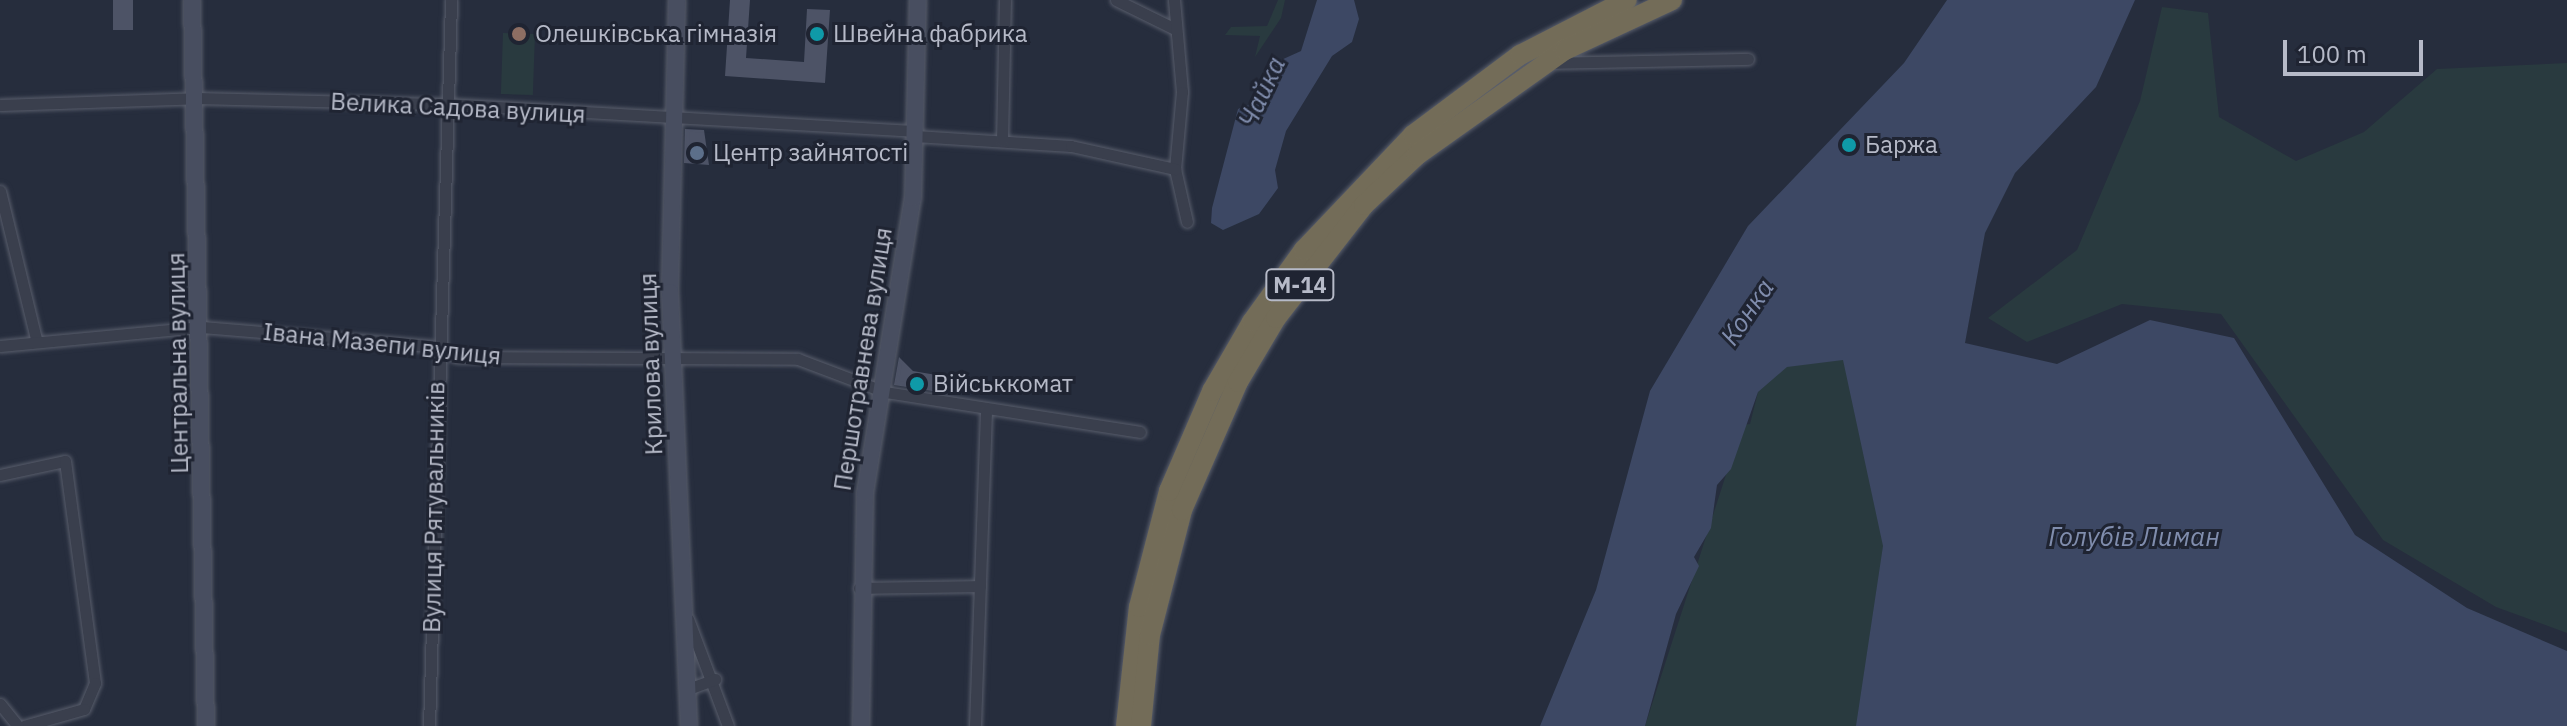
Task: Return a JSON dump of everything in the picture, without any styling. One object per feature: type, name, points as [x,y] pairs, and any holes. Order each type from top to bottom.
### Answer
[{"type":"highway","name":"М-14","points":[[1126,726],[1139,607],[1169,491],[1212,391],[1252,322],[1304,250],[1413,135],[1520,55],[1627,0]]},
{"type":"highway","name":"М-14","points":[[1141,726],[1150,635],[1182,510],[1238,382],[1276,318],[1364,205],[1417,155],[1545,63],[1672,0]]},
{"type":"street","name":"Центральна вулиця","points":[[192,0],[202,327],[206,726]]},
{"type":"street","name":"Вулиця Рятувальників","points":[[429,726],[451,0]]},
{"type":"street","name":"Крилова вулиця","points":[[677,0],[671,356],[688,619],[689,726]]},
{"type":"street","name":"Першотравнева вулиця","points":[[861,726],[859,588],[865,493],[885,392],[916,133],[918,0]]},
{"type":"street","points":[[1002,141],[1005,0]]},
{"type":"street","points":[[1116,0],[1173,28]]},
{"type":"street","points":[[1174,0],[1173,28],[1182,92],[1175,169],[1187,222]]},
{"type":"street","points":[[1545,63],[1748,59]]},
{"type":"street","name":"Велика Садова вулиця","points":[[0,105],[196,98],[447,104],[916,133],[1071,146],[1175,169]]},
{"type":"street","points":[[0,191],[36,339]]},
{"type":"street","name":"Івана Мазепи вулиця","points":[[0,346],[36,339],[202,327],[429,346],[438,355],[798,359],[885,392],[1140,432]]},
{"type":"street","points":[[975,726],[986,410]]},
{"type":"street","points":[[0,475],[65,461],[95,683],[84,709],[24,726]]},
{"type":"street","points":[[859,588],[980,586]]},
{"type":"street","points":[[688,619],[715,679],[728,726]]},
{"type":"street","points":[[688,689],[715,679]]},
{"type":"street","points":[[0,704],[18,726]]},
{"type":"shaded area","points":[[1278,0],[1285,0],[1281,18],[1255,57],[1260,36],[1225,35],[1231,27],[1267,26]]},
{"type":"shaded area","points":[[2162,7],[2208,13],[2219,117],[2296,161],[2364,132],[2437,69],[2567,63],[2567,633],[2496,607],[2383,540],[2221,314],[2122,304],[2027,342],[1988,318],[2077,250],[2140,101]]},
{"type":"shaded area","points":[[503,33],[535,34],[533,95],[501,94]]},
{"type":"shaded area","points":[[1840,306],[2083,726],[1645,726],[1742,425],[1750,424],[1758,392]]},
{"type":"water","points":[[1317,0],[1354,0],[1359,19],[1352,42],[1332,56],[1286,131],[1275,170],[1278,188],[1259,214],[1223,230],[1211,223],[1212,208],[1238,109],[1263,99],[1268,66],[1301,51]]},
{"type":"water","name":"Голубів Лиман","points":[[1947,0],[2135,0],[2096,87],[2015,173],[1985,233],[1965,343],[2057,364],[2150,320],[2234,338],[2355,535],[2467,608],[2567,651],[2567,726],[1856,726],[1883,546],[1843,360],[1787,367],[1758,392],[1731,469],[1717,485],[1711,528],[1694,557],[1699,566],[1676,614],[1645,726],[1540,726],[1596,590],[1650,391],[1748,226],[1904,63]]},
{"type":"building","points":[[113,0],[133,0],[133,30],[113,30]]},
{"type":"building","name":"Швейна фабрика","points":[[730,0],[750,0],[746,58],[804,62],[807,9],[830,10],[825,83],[725,76]]},
{"type":"building","name":"Центр зайнятості","points":[[685,129],[704,130],[709,165],[684,163]]},
{"type":"building","name":"Військкомат","points":[[899,357],[913,371],[942,376],[939,392],[894,385]]},
{"type":"place","name":"Олешківська гімназія","points":[[519,34]]},
{"type":"place","name":"Швейна фабрика","points":[[817,34]]},
{"type":"place","name":"Баржа","points":[[1849,145]]},
{"type":"place","name":"Центр зайнятості","points":[[697,153]]},
{"type":"place","name":"Військкомат","points":[[917,384]]},
{"type":"water label","name":"Чайка","points":[[1262,92]]},
{"type":"water label","name":"Конка","points":[[1747,312]]}]
